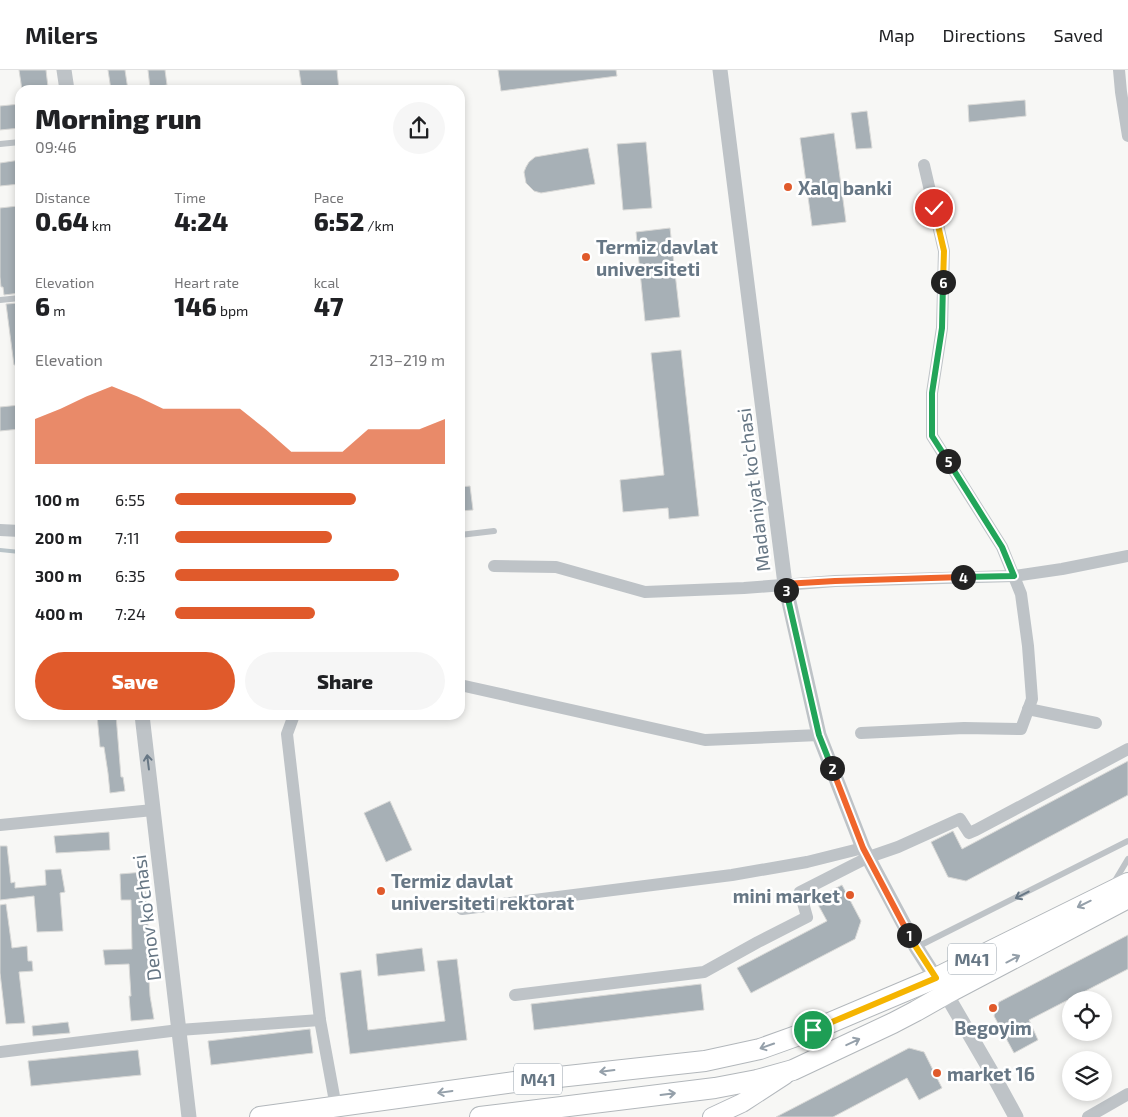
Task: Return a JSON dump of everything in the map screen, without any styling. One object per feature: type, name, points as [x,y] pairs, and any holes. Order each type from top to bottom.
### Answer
[{"type":"main road","name":"M41","points":[[480,1117],[715,1088],[757,1080],[793,1070],[901,1019],[941,986],[1128,883]]},
{"type":"main road","name":"M41","points":[[260,1117],[522,1081],[704,1061],[760,1049],[941,986],[1128,898]]},
{"type":"main road","points":[[712,1117],[742,1103],[793,1070]]},
{"type":"street","points":[[64,70],[66,85]]},
{"type":"street","name":"Madaniyat ko'chasi","points":[[720,70],[784,584],[819,735],[866,853],[916,947],[941,986],[1016,1117]]},
{"type":"street","points":[[1119,70],[1128,136]]},
{"type":"street","points":[[861,733],[964,728],[1020,729],[1032,700],[1028,646],[1021,594],[1002,547],[932,436],[932,393],[942,328],[944,251],[924,165]]},
{"type":"street","points":[[0,530],[15,531]]},
{"type":"street","points":[[494,566],[556,567],[645,592],[744,588],[784,584],[1014,576],[1128,556]]},
{"type":"street","points":[[465,686],[705,740],[819,735]]},
{"type":"street","points":[[1028,710],[1096,723]]},
{"type":"street","name":"Denov ko'chasi","points":[[143,720],[189,1117]]},
{"type":"street","points":[[292,720],[287,734],[320,1020],[336,1107]]},
{"type":"street","points":[[462,909],[732,875],[866,853],[898,847],[960,818],[969,833],[1128,750]]},
{"type":"street","points":[[0,825],[153,810]]},
{"type":"street","points":[[515,995],[704,972],[807,918],[800,892],[866,853]]},
{"type":"street","points":[[0,1052],[179,1030],[320,1020]]},
{"type":"street","points":[[1088,1117],[1128,1094]]},
{"type":"lane","points":[[0,144],[15,142]]},
{"type":"lane","points":[[0,300],[15,298]]},
{"type":"lane","points":[[465,534],[494,531]]},
{"type":"lane","points":[[916,947],[1128,841]]},
{"type":"lane","points":[[1107,893],[1128,859]]},
{"type":"building","points":[[19,70],[46,70],[48,85],[21,85]]},
{"type":"building","points":[[108,70],[125,70],[127,85],[110,85]]},
{"type":"building","points":[[148,70],[165,70],[167,85],[150,85]]},
{"type":"building","points":[[299,70],[337,70],[338,85],[301,85]]},
{"type":"building","points":[[498,70],[616,70],[617,76],[501,91]]},
{"type":"building","points":[[1025,100],[1026,116],[969,122],[968,105]]},
{"type":"building","points":[[15,104],[15,128],[0,130],[0,106]]},
{"type":"building","points":[[867,111],[872,148],[856,149],[851,113]]},
{"type":"building","points":[[834,133],[846,222],[812,226],[800,138]]},
{"type":"building","points":[[646,142],[652,208],[623,210],[617,144]]},
{"type":"building","points":[[588,148],[595,184],[541,193],[534,191],[526,183],[524,172],[529,162],[535,157]]},
{"type":"building","points":[[15,161],[15,184],[0,186],[0,163]]},
{"type":"building","points":[[15,206],[15,294],[4,295],[0,277],[0,208]]},
{"type":"building","points":[[670,228],[680,317],[645,321],[636,232]]},
{"type":"building","points":[[15,303],[15,365],[14,365],[6,304]]},
{"type":"building","points":[[681,350],[699,516],[669,519],[668,508],[623,512],[620,480],[664,475],[651,353]]},
{"type":"building","points":[[15,406],[15,430],[0,431],[0,407]]},
{"type":"building","points":[[465,486],[470,486],[473,510],[465,511]]},
{"type":"building","points":[[97,720],[116,720],[121,777],[123,777],[125,791],[110,793],[104,747],[100,747]]},
{"type":"building","points":[[1128,761],[1128,795],[966,881],[948,877],[931,842],[953,831],[962,849]]},
{"type":"building","points":[[390,801],[412,850],[386,862],[364,813]]},
{"type":"building","points":[[109,832],[110,850],[56,853],[54,836]]},
{"type":"building","points":[[0,846],[7,846],[11,883],[15,882],[15,888],[46,885],[45,870],[61,869],[65,892],[60,893],[63,931],[37,932],[34,896],[0,900]]},
{"type":"building","points":[[144,872],[151,963],[148,963],[150,996],[154,1019],[131,1021],[129,964],[105,965],[103,950],[132,949],[131,900],[121,900],[120,874]]},
{"type":"building","points":[[842,885],[861,921],[855,939],[751,993],[737,968],[827,921],[815,899]]},
{"type":"building","points":[[6,904],[12,948],[27,946],[28,961],[32,961],[33,971],[19,972],[25,1023],[6,1024],[0,973],[0,905]]},
{"type":"building","points":[[1128,935],[1128,969],[1085,991],[1062,991],[1062,1003],[1029,1020],[1038,1040],[1014,1053],[994,1016],[999,1002]]},
{"type":"building","points":[[422,948],[425,971],[378,976],[376,954]]},
{"type":"building","points":[[457,959],[467,1040],[350,1054],[340,973],[361,970],[368,1030],[445,1021],[437,961]]},
{"type":"building","points":[[701,984],[704,1010],[534,1030],[531,1004]]},
{"type":"building","points":[[68,1022],[70,1033],[33,1036],[32,1026]]},
{"type":"building","points":[[310,1029],[313,1053],[211,1065],[208,1041]]},
{"type":"building","points":[[909,1048],[924,1052],[942,1088],[919,1100],[907,1078],[833,1117],[776,1117]]},
{"type":"building","points":[[138,1050],[141,1075],[31,1086],[28,1061]]},
{"type":"waterway","points":[[0,550],[15,552]]},
{"type":"place","name":"Xalq banki","points":[[788,187]]},
{"type":"place","name":"Termiz davlat universiteti","points":[[586,257]]},
{"type":"place","name":"Termiz davlat universiteti rektorat","points":[[381,891]]},
{"type":"place","name":"mini market","points":[[850,895]]},
{"type":"place","name":"Begoyim","points":[[993,1008]]},
{"type":"place","name":"market 16","points":[[937,1073]]},
{"type":"route","points":[[813,1030],[936,978],[916,947],[863,848],[819,735],[784,584],[1014,576],[1002,547],[932,436],[932,393],[942,328],[944,251],[934,208]]}]
